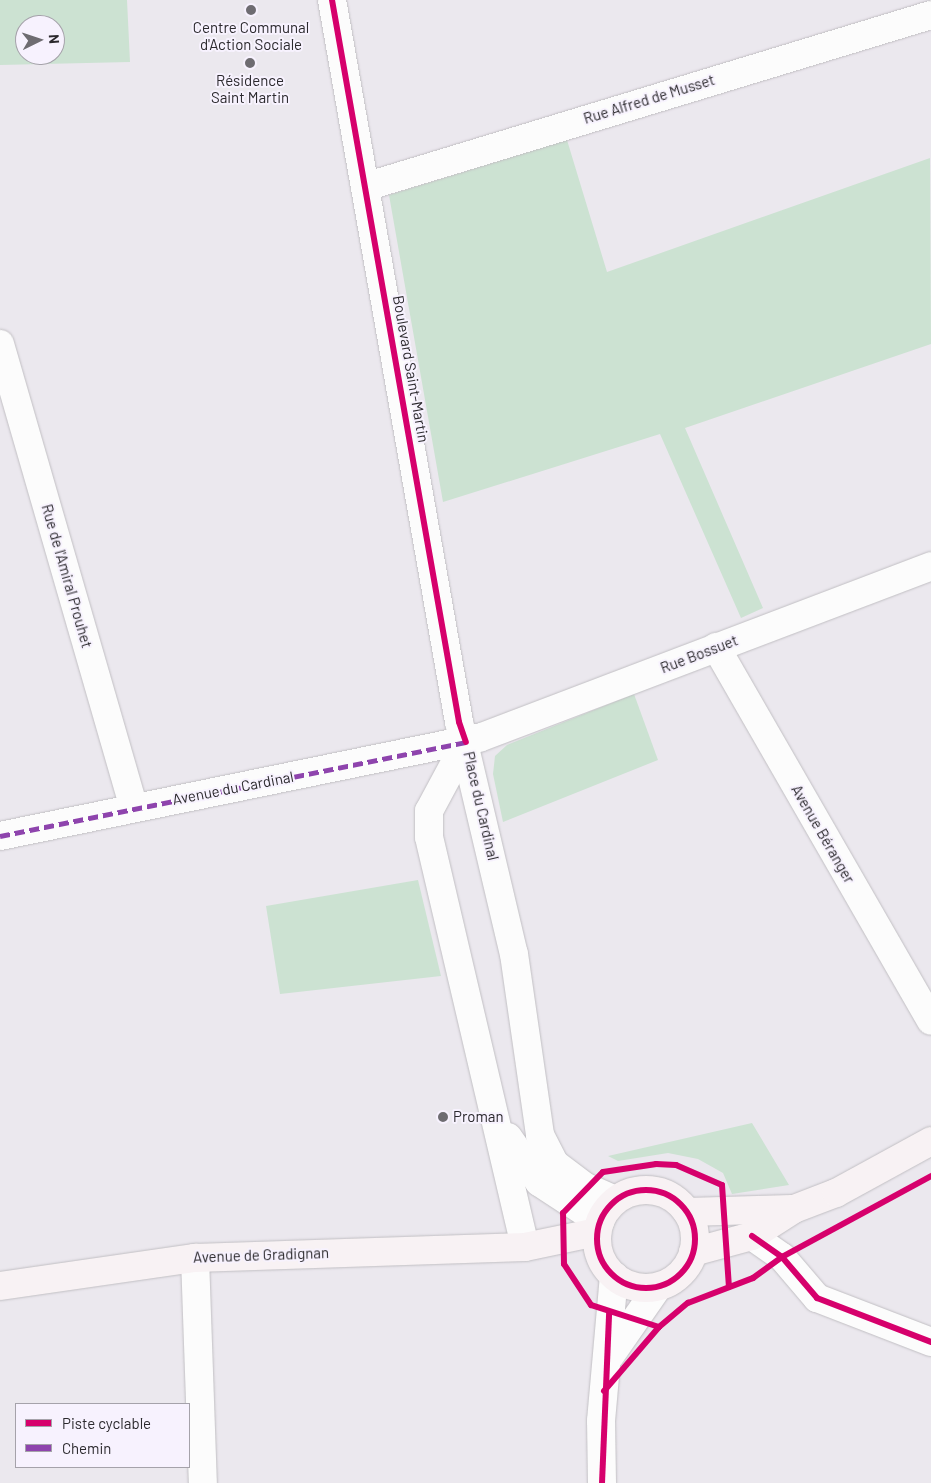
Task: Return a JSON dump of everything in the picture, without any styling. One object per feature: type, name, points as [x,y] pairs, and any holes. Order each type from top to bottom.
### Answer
[{"type":"main road","points":[[693,1252],[752,1236],[794,1209],[836,1192],[931,1141]]},
{"type":"main road","points":[[654,1190],[667,1194],[687,1212],[695,1238],[693,1252],[680,1274],[658,1287],[634,1287],[605,1237],[633,1191],[654,1190]]},
{"type":"main road","points":[[687,1212],[794,1209]]},
{"type":"main road","name":"Avenue de Gradignan","points":[[0,1286],[196,1258],[525,1247],[605,1237]]},
{"type":"street","name":"Boulevard Saint-Martin","points":[[332,0],[368,186],[457,712],[466,742]]},
{"type":"street","name":"Rue Alfred de Musset","points":[[368,186],[931,15]]},
{"type":"street","name":"Rue de l'Amiral Prouhet","points":[[0,344],[134,807]]},
{"type":"street","name":"Rue Bossuet","points":[[466,742],[931,566]]},
{"type":"street","name":"Avenue Béranger","points":[[716,647],[931,1021]]},
{"type":"street","name":"Avenue du Cardinal","points":[[0,836],[107,817],[134,807],[466,742]]},
{"type":"street","name":"Place du Cardinal","points":[[466,742],[433,802],[429,837],[500,1126],[525,1247]]},
{"type":"street","name":"Place du Cardinal","points":[[466,742],[514,954],[540,1135],[555,1164],[586,1188],[605,1237]]},
{"type":"street","name":"Place du Cardinal","points":[[500,1126],[540,1182],[605,1237]]},
{"type":"street","points":[[752,1236],[782,1258],[817,1298],[931,1342]]},
{"type":"street","points":[[602,1483],[601,1421],[610,1356],[605,1237]]},
{"type":"street","points":[[196,1258],[203,1483]]},
{"type":"street","points":[[610,1356],[658,1287]]},
{"type":"green space","points":[[0,0],[127,0],[130,62],[65,64],[65,15],[15,15],[15,65],[0,65]]},
{"type":"green space","points":[[567,140],[607,272],[930,158],[931,344],[685,428],[763,608],[741,618],[660,434],[443,502],[389,195]]},
{"type":"green space","points":[[634,694],[658,760],[503,822],[493,774],[495,756],[507,745]]},
{"type":"green space","points":[[418,880],[441,976],[280,994],[266,906]]},
{"type":"green space","points":[[752,1123],[789,1185],[732,1194],[723,1173],[698,1159],[668,1153],[618,1161],[608,1156]]},
{"type":"marked path","points":[[0,836],[466,742]]},
{"type":"cycle path","points":[[332,0],[459,722],[466,742]]},
{"type":"cycle path","points":[[659,1327],[591,1305],[564,1264],[563,1213],[603,1172],[656,1164],[676,1165],[722,1185],[729,1287]]},
{"type":"cycle path","points":[[604,1391],[659,1327],[688,1303],[753,1278],[782,1257],[931,1176]]},
{"type":"cycle path","points":[[646,1190],[665,1194],[681,1204],[691,1220],[695,1239],[691,1258],[681,1274],[665,1284],[646,1288],[627,1284],[611,1274],[601,1258],[597,1239],[601,1220],[611,1204],[627,1194],[646,1190]]},
{"type":"cycle path","points":[[752,1236],[782,1257],[817,1298],[931,1342]]},
{"type":"cycle path","points":[[602,1483],[609,1313]]},
{"type":"place","name":"Centre Communal d'Action Sociale","points":[[251,10]]},
{"type":"place","name":"Résidence Saint Martin","points":[[250,63]]},
{"type":"place","name":"Proman","points":[[443,1117]]}]
